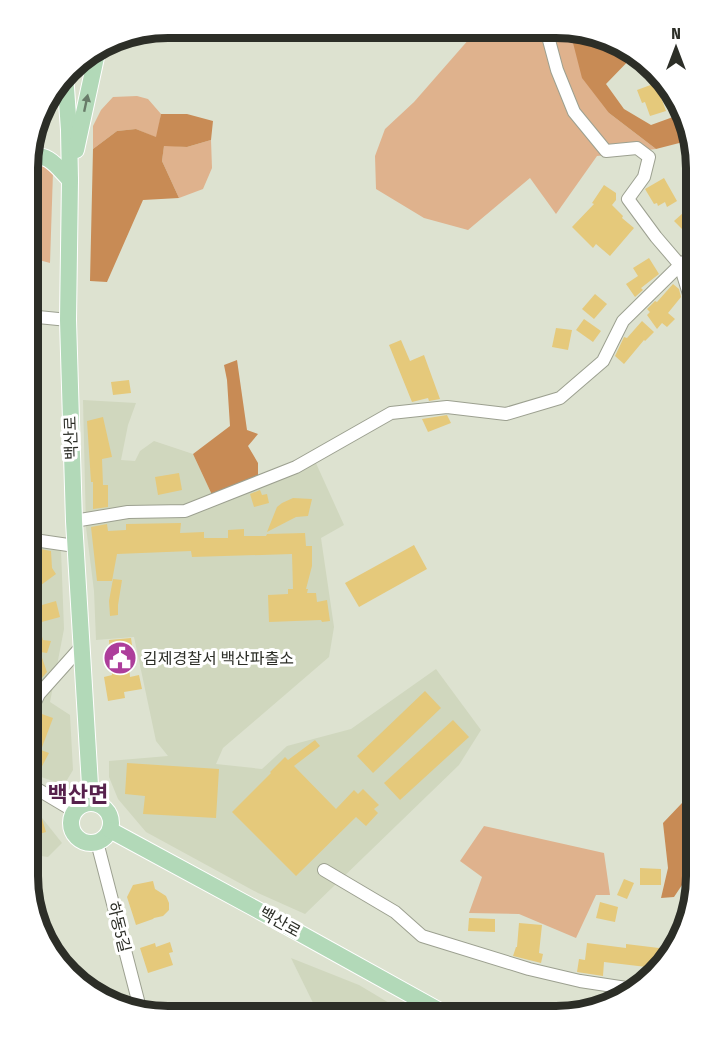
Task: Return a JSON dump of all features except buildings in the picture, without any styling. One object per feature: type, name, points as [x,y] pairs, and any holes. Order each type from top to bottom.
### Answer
[{"type":"main road","points":[[70,180],[96,59]]},
{"type":"main road","name":"백산로","points":[[66,87],[70,180],[68,320],[74,521],[91,802]]},
{"type":"main road","points":[[39,155],[45,156],[70,180]]},
{"type":"main road","points":[[91,802],[108,811],[112,824],[107,836],[97,843],[84,842],[74,835],[70,823],[74,811],[85,803],[91,802]]},
{"type":"main road","name":"백산로","points":[[110,830],[431,1006]]},
{"type":"street","points":[[548,38],[557,70],[574,112],[606,151],[637,148],[649,157],[644,177],[628,199],[680,265],[686,284]]},
{"type":"street","points":[[74,521],[128,512],[185,511],[296,466],[391,413],[447,407],[506,414],[560,398],[603,361],[623,321],[686,261]]},
{"type":"street","points":[[38,316],[68,320]]},
{"type":"street","points":[[38,540],[75,546]]},
{"type":"street","points":[[38,696],[81,647]]},
{"type":"street","points":[[38,790],[74,811]]},
{"type":"street","name":"하동5길","points":[[97,843],[138,1002]]},
{"type":"street","points":[[324,870],[395,912],[422,936],[529,969],[580,981],[623,987]]},
{"type":"shaded area","points":[[470,38],[582,40],[609,113],[656,149],[597,156],[556,214],[530,178],[468,230],[424,218],[376,189],[375,156],[385,129],[414,102]]},
{"type":"shaded area","points":[[572,39],[598,44],[630,60],[606,84],[624,109],[651,125],[676,116],[683,142],[656,149],[609,113],[582,78]]},
{"type":"shaded area","points":[[137,96],[148,99],[161,114],[157,138],[136,129],[117,131],[93,149],[93,126],[101,110],[113,97]]},
{"type":"shaded area","points":[[161,114],[187,114],[213,121],[211,140],[187,147],[164,146],[162,161],[179,198],[143,200],[107,282],[90,281],[93,149],[117,131],[136,129],[156,137]]},
{"type":"shaded area","points":[[211,140],[212,168],[203,189],[179,198],[162,161],[164,145],[187,147]]},
{"type":"shaded area","points":[[38,162],[53,172],[50,263],[38,260]]},
{"type":"shaded area","points":[[237,360],[247,430],[258,434],[248,446],[258,463],[258,478],[213,497],[193,454],[230,426],[224,365]]},
{"type":"shaded area","points":[[83,400],[136,403],[128,425],[121,460],[135,461],[140,451],[154,441],[193,454],[213,497],[315,461],[344,525],[321,538],[334,627],[329,657],[223,748],[216,764],[262,769],[287,746],[351,729],[436,669],[481,730],[459,765],[305,914],[258,893],[146,832],[118,799],[109,777],[109,761],[168,756],[156,741],[134,637],[96,640],[94,591],[86,527]]},
{"type":"shaded area","points":[[38,543],[61,550],[64,629],[50,702],[70,715],[73,770],[64,785],[38,776]]},
{"type":"shaded area","points":[[682,803],[686,805],[686,879],[674,897],[661,898],[668,868],[663,823]]},
{"type":"shaded area","points":[[38,813],[62,843],[48,857],[38,856]]},
{"type":"shaded area","points":[[484,826],[604,853],[610,895],[596,895],[576,938],[519,914],[469,913],[482,877],[460,861]]},
{"type":"shaded area","points":[[291,958],[359,985],[394,1006],[315,1006]]},
{"type":"place","name":"김제경찰서 백산파출소","points":[[120,658]]},
{"type":"district","name":"백산면","points":[[78,794]]}]
